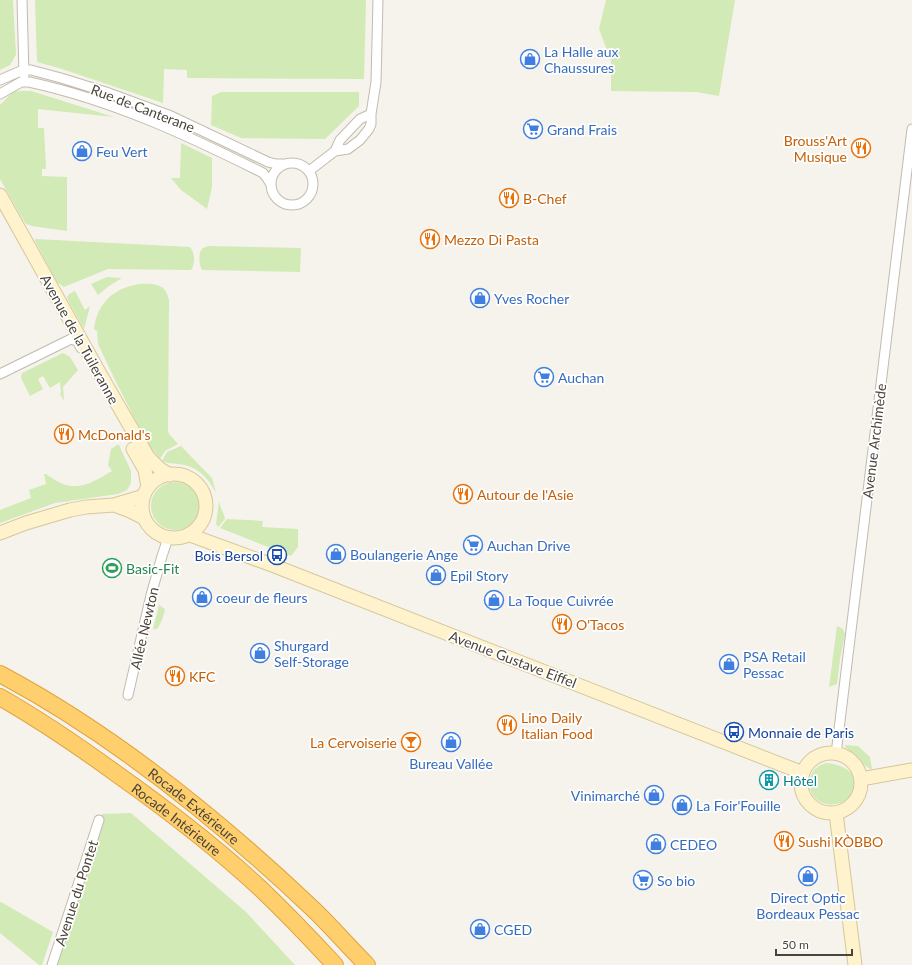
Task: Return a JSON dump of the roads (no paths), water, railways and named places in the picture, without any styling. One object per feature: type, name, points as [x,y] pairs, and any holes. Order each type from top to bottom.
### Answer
[{"type":"highway","name":"Rocade Extérieure","points":[[0,674],[38,694],[144,766],[190,801],[312,909],[366,965]]},
{"type":"highway","name":"Rocade Intérieure","points":[[0,697],[69,740],[166,810],[213,847],[260,889],[335,965]]},
{"type":"street","points":[[0,94],[21,82],[24,75],[22,0]]},
{"type":"street","points":[[309,171],[336,151],[348,149],[360,140],[369,129],[371,124],[376,82],[378,0]]},
{"type":"street","points":[[0,80],[24,70]]},
{"type":"street","name":"Rue de Canterane","points":[[24,70],[31,70],[60,78],[141,105],[170,116],[268,162],[284,164]]},
{"type":"street","name":"Rue de Canterane","points":[[21,82],[29,82],[58,89],[137,114],[263,173],[268,178],[270,183]]},
{"type":"street","points":[[336,151],[340,140],[360,119],[371,114]]},
{"type":"street","name":"Avenue Archimède","points":[[836,754],[912,129]]},
{"type":"street","points":[[297,163],[309,171],[313,184],[309,198],[297,205],[290,206],[278,201],[271,190],[270,183],[274,172],[284,164],[297,163]]},
{"type":"street","name":"Avenue de la Tuileranne","points":[[0,195],[148,457],[160,469],[170,474]]},
{"type":"street","name":"Avenue de la Tuileranne","points":[[0,210],[145,470],[146,492]]},
{"type":"street","points":[[0,374],[71,339],[77,341],[89,363],[100,374]]},
{"type":"street","points":[[170,474],[189,478],[196,483],[206,500],[204,519],[198,528],[190,535],[180,538],[168,538],[158,534],[150,528],[144,518],[142,506],[146,492],[154,481],[170,474]]},
{"type":"street","points":[[0,533],[26,523],[70,510],[114,505],[146,492]]},
{"type":"street","points":[[114,505],[144,518]]},
{"type":"street","name":"Avenue Gustave Eiffel","points":[[204,519],[213,535],[224,546]]},
{"type":"street","name":"Avenue Gustave Eiffel","points":[[190,535],[224,546],[803,773]]},
{"type":"street","name":"Allée Newton","points":[[128,695],[151,595],[168,538]]},
{"type":"street","points":[[828,754],[836,754],[845,757],[852,762],[858,770],[861,779],[861,788],[858,797],[845,810],[836,813],[826,813],[816,809],[808,802],[803,794],[801,784],[803,773],[812,760],[828,754]]},
{"type":"street","points":[[861,779],[912,770]]},
{"type":"street","points":[[836,813],[855,965]]},
{"type":"street","name":"Avenue du Pontet","points":[[52,965],[99,820]]},
{"type":"place","name":"La Halle aux Chaussures","points":[[530,59]]},
{"type":"place","name":"Grand Frais","points":[[533,129]]},
{"type":"place","name":"Brouss'Art Musique","points":[[861,148]]},
{"type":"place","name":"Feu Vert","points":[[82,151]]},
{"type":"place","name":"B-Chef","points":[[509,198]]},
{"type":"place","name":"Mezzo Di Pasta","points":[[430,239]]},
{"type":"place","name":"Yves Rocher","points":[[480,298]]},
{"type":"place","name":"Auchan","points":[[544,377]]},
{"type":"place","name":"McDonald's","points":[[64,434]]},
{"type":"place","name":"Autour de l'Asie","points":[[463,494]]},
{"type":"place","name":"Auchan Drive","points":[[473,545]]},
{"type":"place","name":"Boulangerie Ange","points":[[336,554]]},
{"type":"place","name":"Bois Bersol","points":[[277,555]]},
{"type":"place","name":"Basic-Fit","points":[[112,568]]},
{"type":"place","name":"Epil Story","points":[[436,575]]},
{"type":"place","name":"coeur de fleurs","points":[[202,597]]},
{"type":"place","name":"La Toque Cuivrée","points":[[494,600]]},
{"type":"place","name":"O'Tacos","points":[[562,624]]},
{"type":"place","name":"Shurgard Self-Storage","points":[[260,653]]},
{"type":"place","name":"PSA Retail Pessac","points":[[729,664]]},
{"type":"place","name":"KFC","points":[[175,676]]},
{"type":"place","name":"Lino Daily Italian Food","points":[[507,725]]},
{"type":"place","name":"Monnaie de Paris","points":[[734,732]]},
{"type":"place","name":"La Cervoiserie","points":[[411,742]]},
{"type":"place","name":"Bureau Vallée","points":[[451,742]]},
{"type":"place","name":"Hôtel","points":[[769,780]]},
{"type":"place","name":"Vinimarché","points":[[654,795]]},
{"type":"place","name":"La Foir'Fouille","points":[[682,805]]},
{"type":"place","name":"Sushi KÒBBO","points":[[784,841]]},
{"type":"place","name":"CEDEO","points":[[656,844]]},
{"type":"place","name":"Direct Optic Bordeaux Pessac","points":[[808,876]]},
{"type":"place","name":"So bio","points":[[643,880]]},
{"type":"place","name":"CGED","points":[[480,929]]}]
